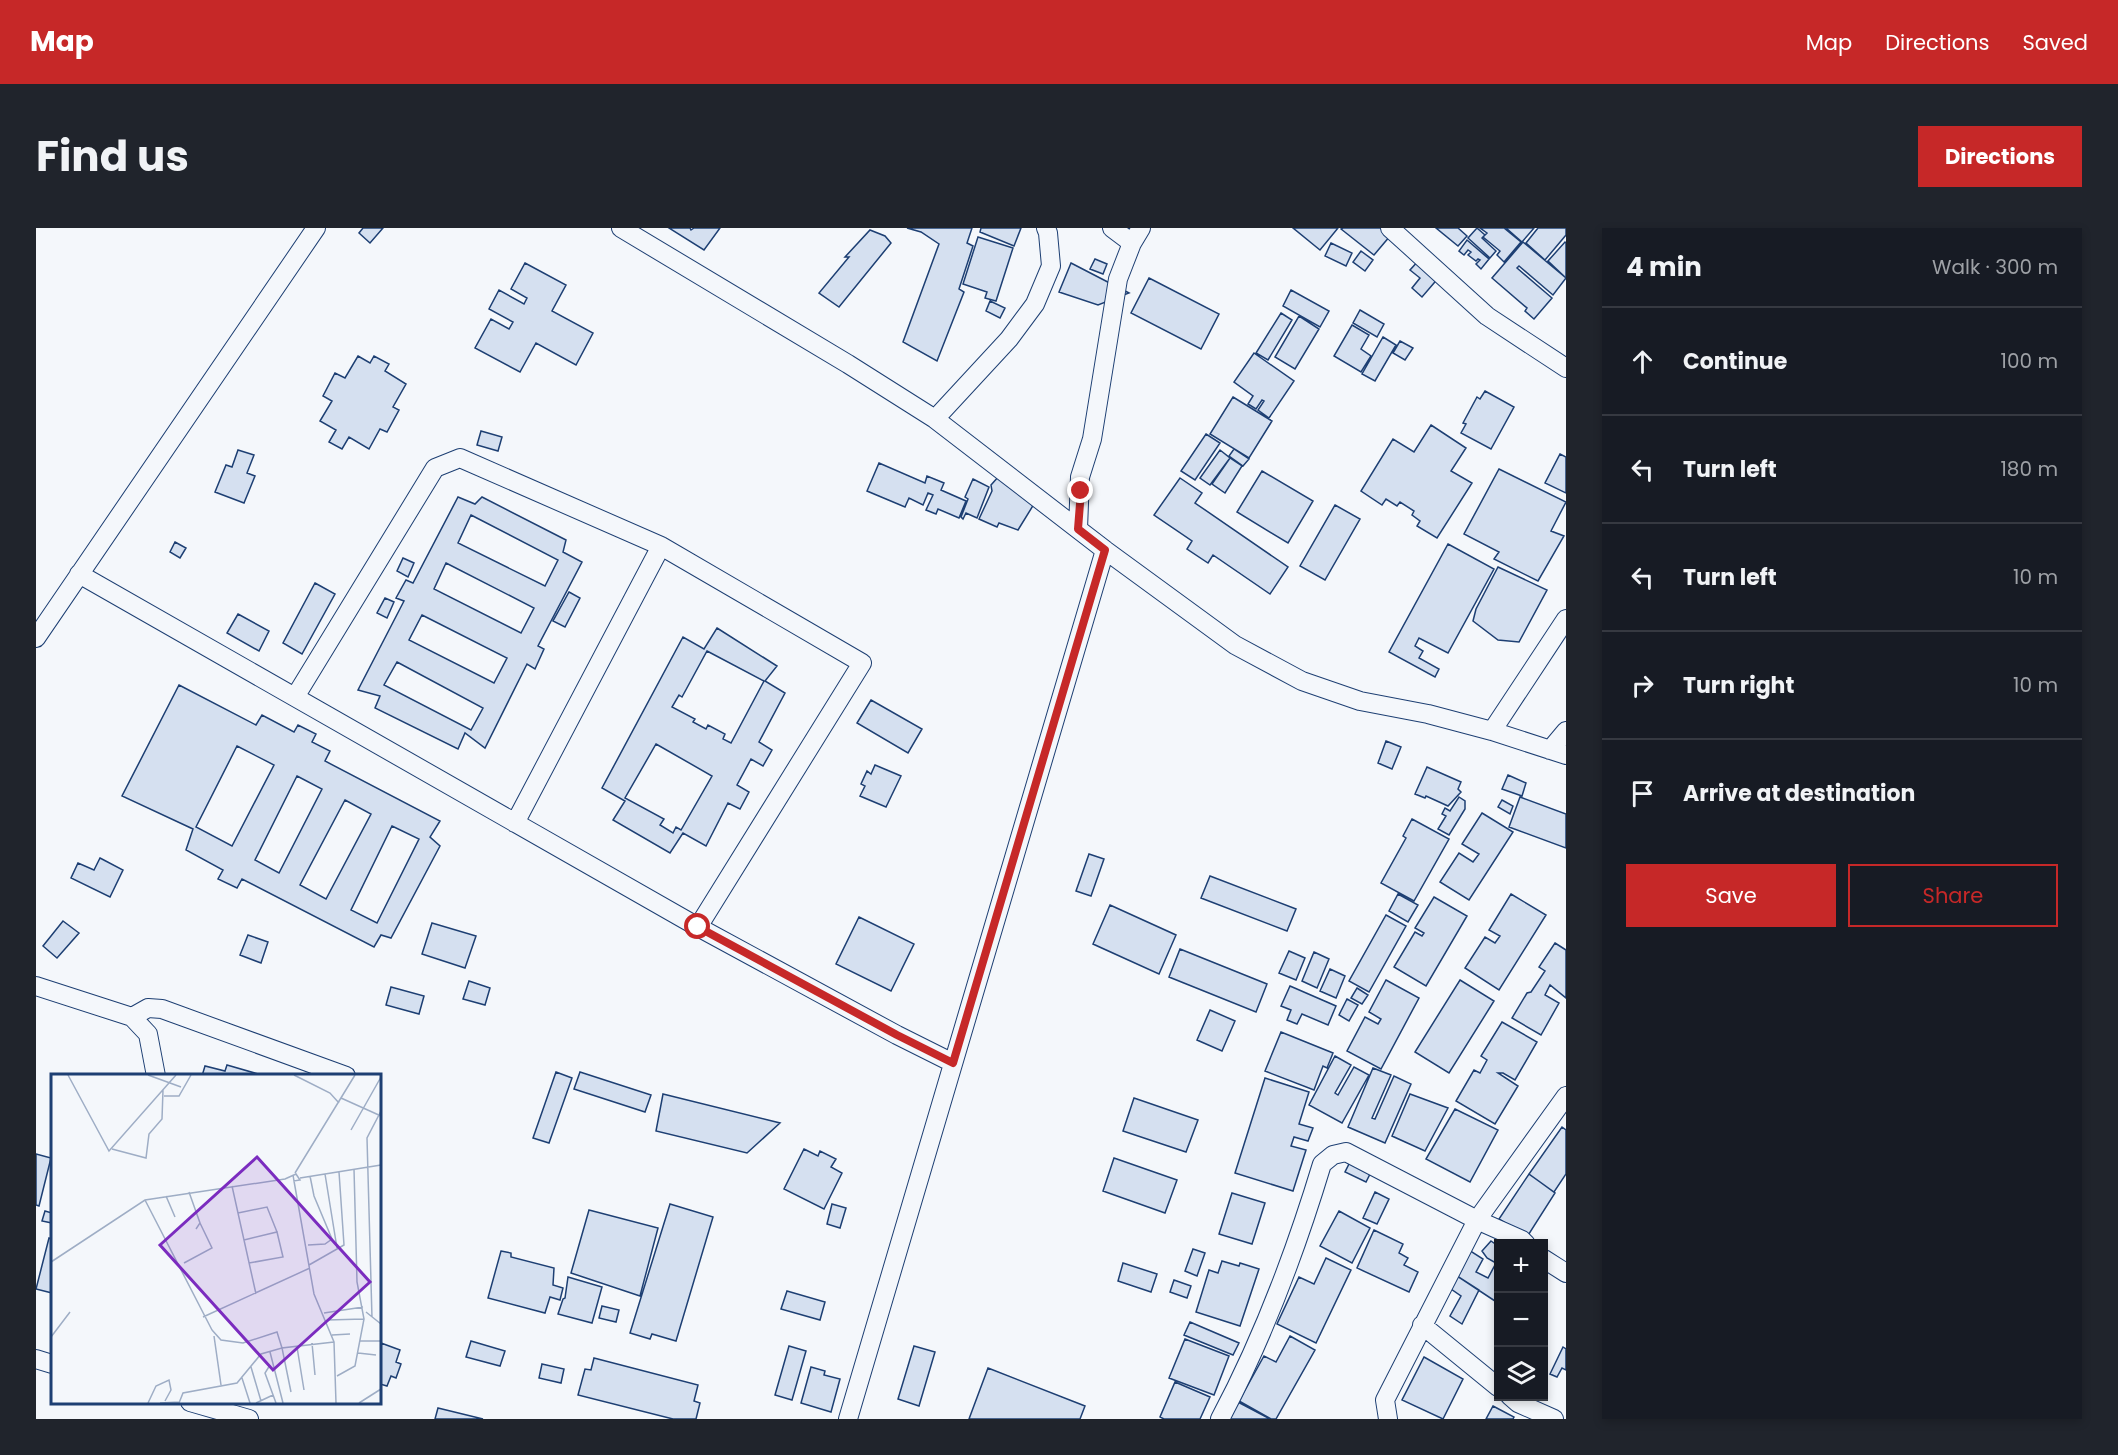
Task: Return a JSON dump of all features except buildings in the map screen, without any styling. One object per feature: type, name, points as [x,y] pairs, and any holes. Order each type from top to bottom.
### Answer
[{"type":"street","points":[[36,638],[316,228]]},
{"type":"street","points":[[621,228],[935,419],[1105,550],[1235,645],[1302,681],[1360,701],[1428,714],[1492,731],[1558,753],[1566,731]]},
{"type":"street","points":[[935,419],[1009,339],[1035,304],[1051,266],[1046,228]]},
{"type":"street","points":[[1078,529],[1080,477],[1094,429],[1118,279],[1137,236],[1112,228]]},
{"type":"street","points":[[1390,228],[1487,316],[1566,368]]},
{"type":"street","points":[[295,697],[435,468],[460,458],[661,546],[862,663],[698,927]]},
{"type":"street","points":[[515,823],[661,546]]},
{"type":"street","points":[[848,1419],[1105,550]]},
{"type":"street","points":[[79,574],[698,927],[953,1063]]},
{"type":"street","points":[[1492,731],[1566,619]]},
{"type":"street","points":[[36,986],[132,1017],[148,1034],[156,1074]]},
{"type":"street","points":[[132,1017],[148,1008],[162,1009],[341,1074]]},
{"type":"street","points":[[1388,1419],[1384,1400],[1477,1220],[1563,1107]]},
{"type":"street","points":[[1220,1419],[1239,1382],[1294,1248],[1322,1164],[1333,1155],[1346,1152],[1477,1220],[1520,1239]]},
{"type":"street","points":[[1548,1262],[1566,1273]]},
{"type":"street","points":[[1422,1325],[1494,1384]]},
{"type":"street","points":[[36,1359],[51,1364]]},
{"type":"street","points":[[197,1404],[249,1419]]},
{"type":"street","points":[[1516,1406],[1554,1419]]},
{"type":"route","points":[[698,927],[953,1063],[1105,550],[1078,529],[1081,491]]}]
